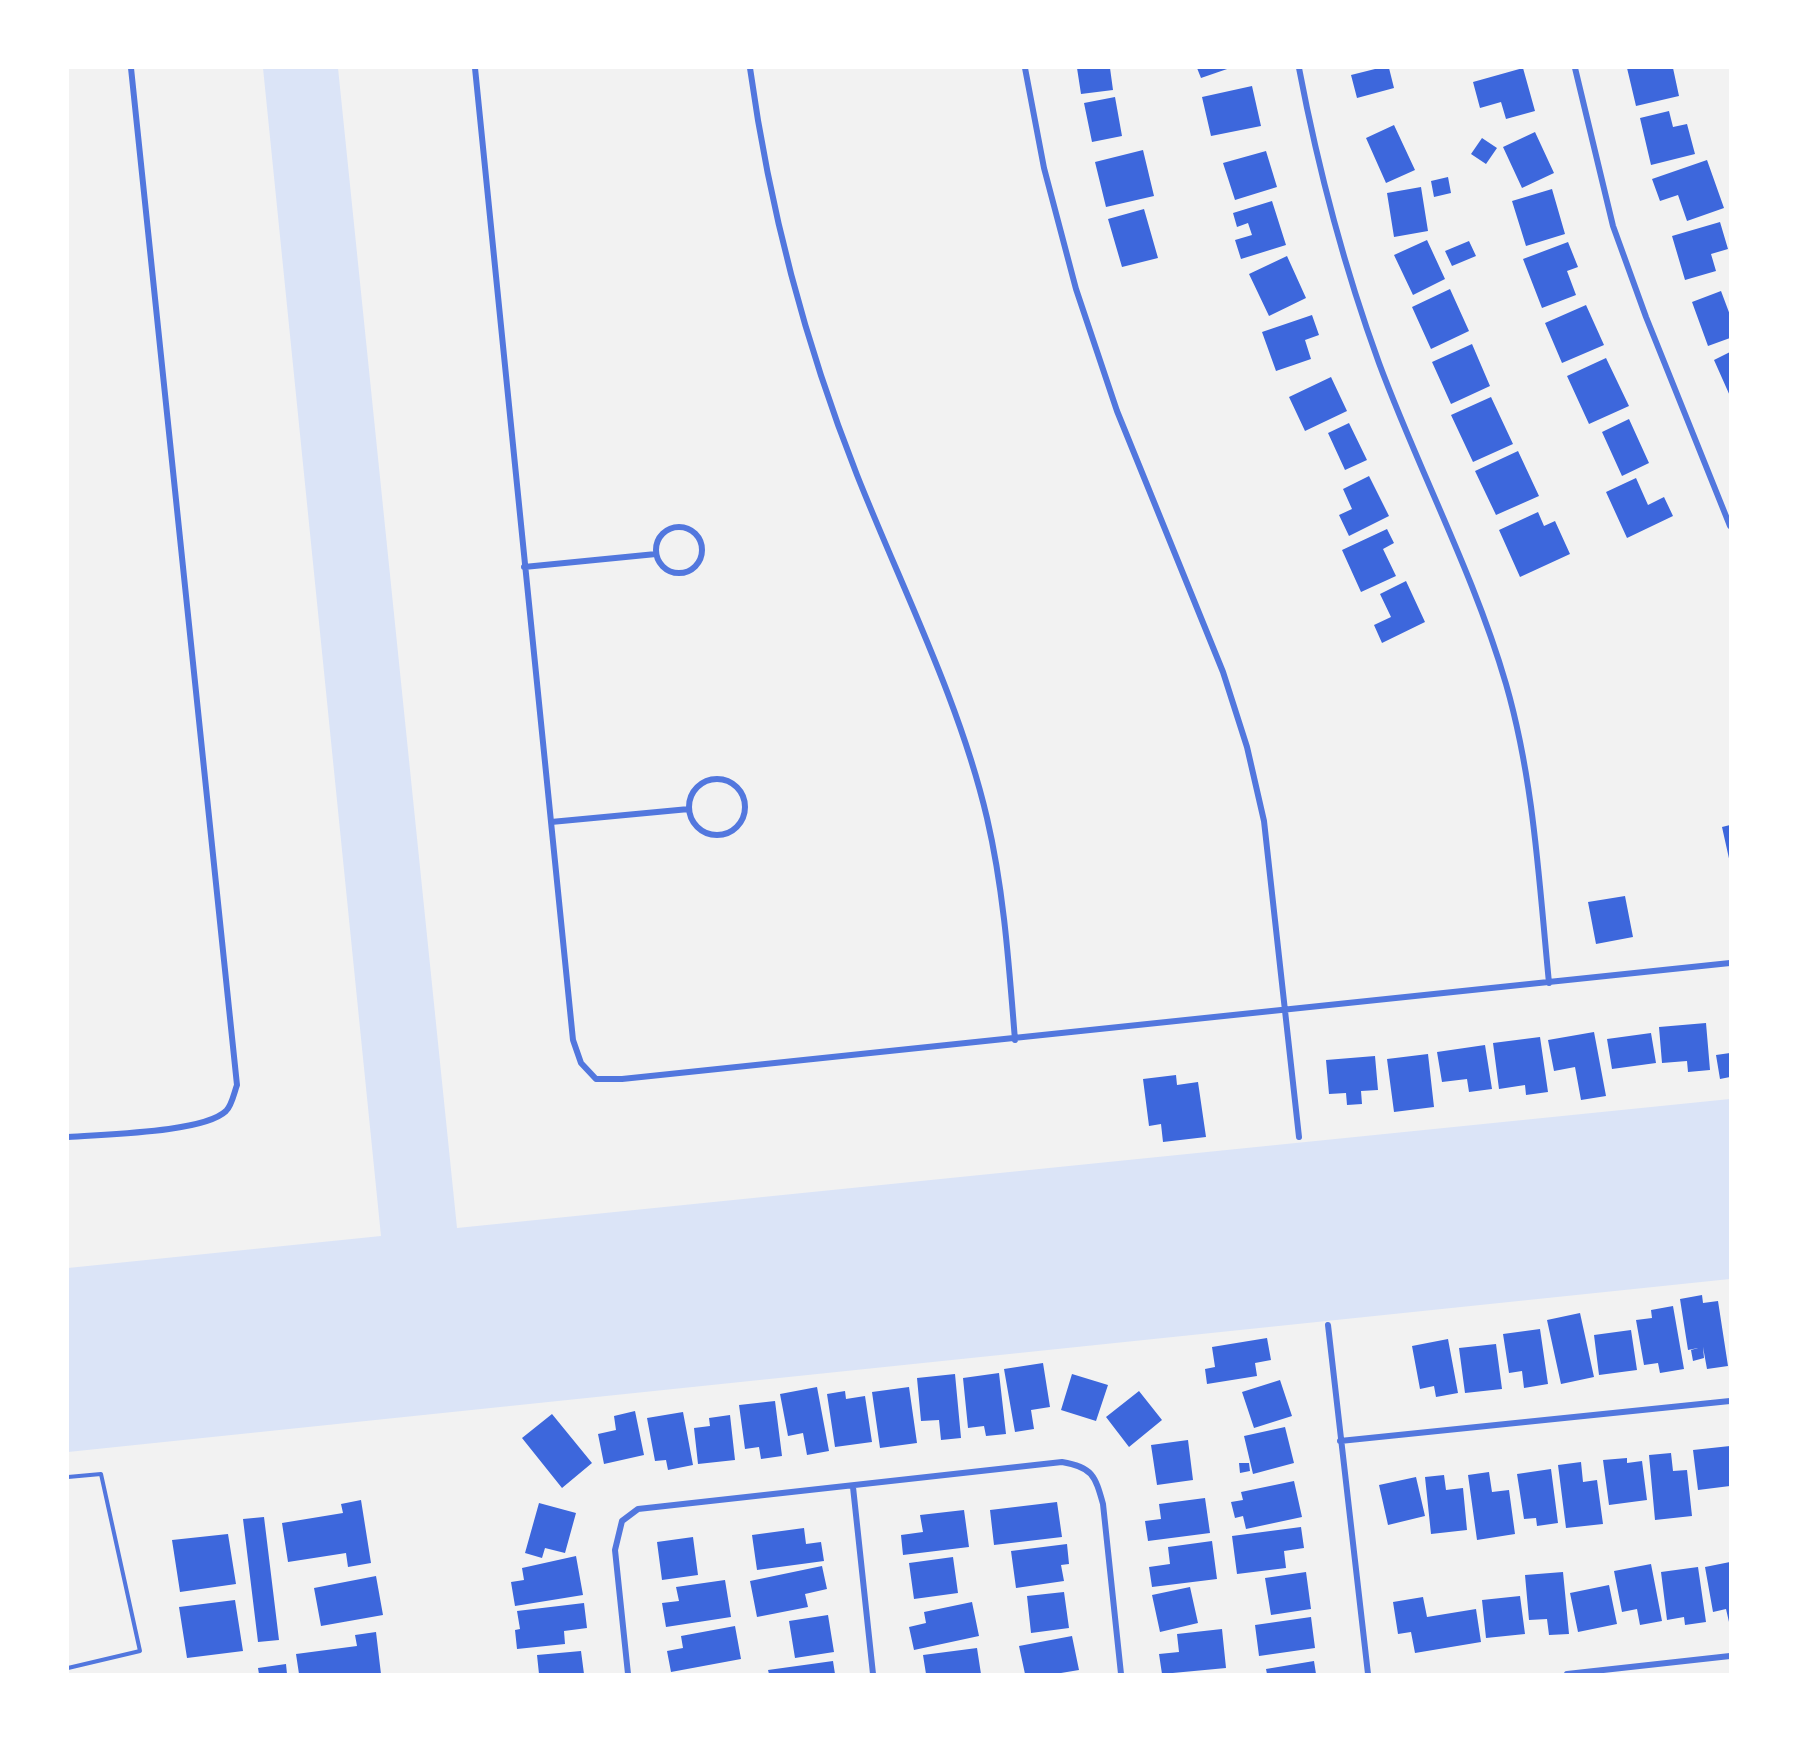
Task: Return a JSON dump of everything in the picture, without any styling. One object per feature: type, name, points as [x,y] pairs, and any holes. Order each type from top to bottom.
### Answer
[{"type":"street","points":[[68,1137],[209,1122],[227,1110],[237,1086],[131,68]]},
{"type":"street","points":[[475,68],[573,1040],[581,1063],[596,1079],[622,1079],[1015,1040],[1731,963]]},
{"type":"street","points":[[750,68],[780,227],[814,347],[856,472],[955,716],[987,817],[1003,911],[1015,1040]]},
{"type":"street","points":[[1025,68],[1044,168],[1076,289],[1117,411],[1223,672],[1247,747],[1264,821],[1299,1137]]},
{"type":"street","points":[[1299,68],[1330,209],[1354,290],[1380,364],[1483,616],[1512,704],[1530,796],[1549,983]]},
{"type":"street","points":[[1575,68],[1613,226],[1646,317],[1731,526]]},
{"type":"street","points":[[675,527],[690,529],[700,539],[702,546],[700,562],[694,569],[679,574],[664,568],[656,554],[658,540],[662,534],[675,527]]},
{"type":"street","points":[[524,567],[656,554]]},
{"type":"street","points":[[715,779],[732,783],[739,789],[745,806],[740,824],[732,831],[714,835],[697,826],[689,809],[693,792],[707,780],[715,779]]},
{"type":"street","points":[[551,822],[689,809]]},
{"type":"street","points":[[1328,1325],[1368,1674]]},
{"type":"street","points":[[1340,1441],[1731,1401]]},
{"type":"street","points":[[628,1674],[615,1550],[622,1521],[638,1509],[1062,1462],[1083,1466],[1097,1480],[1103,1504],[1121,1674]]},
{"type":"street","points":[[853,1486],[873,1674]]},
{"type":"street","points":[[1568,1674],[1731,1656]]},
{"type":"lane","points":[[68,1477],[101,1474],[140,1651],[68,1668]]},
{"type":"shaded area","points":[[263,68],[338,68],[457,1228],[1730,1099],[1730,1279],[68,1452],[68,1268],[381,1236]]},
{"type":"building","points":[[1077,68],[1110,68],[1113,90],[1081,94]]},
{"type":"building","points":[[1197,68],[1230,68],[1201,78]]},
{"type":"building","points":[[1379,68],[1389,68],[1394,88],[1357,98],[1351,75]]},
{"type":"building","points":[[1523,68],[1535,111],[1506,119],[1501,102],[1480,108],[1473,82]]},
{"type":"building","points":[[1627,68],[1673,68],[1679,96],[1636,106]]},
{"type":"building","points":[[1252,86],[1261,126],[1211,136],[1202,97]]},
{"type":"building","points":[[1115,97],[1122,136],[1092,142],[1084,103]]},
{"type":"building","points":[[1669,111],[1673,127],[1687,124],[1695,154],[1651,165],[1640,118]]},
{"type":"building","points":[[1394,125],[1415,170],[1386,183],[1366,138]]},
{"type":"building","points":[[1535,132],[1554,173],[1522,188],[1503,147]]},
{"type":"building","points":[[1482,138],[1497,148],[1486,164],[1471,154]]},
{"type":"building","points":[[1143,150],[1154,196],[1106,207],[1095,162]]},
{"type":"building","points":[[1266,151],[1277,187],[1235,200],[1223,163]]},
{"type":"building","points":[[1707,160],[1724,208],[1687,221],[1678,195],[1660,201],[1652,179]]},
{"type":"building","points":[[1448,177],[1451,193],[1434,197],[1431,181]]},
{"type":"building","points":[[1421,187],[1428,231],[1394,237],[1387,193]]},
{"type":"building","points":[[1552,189],[1565,234],[1526,246],[1512,201]]},
{"type":"building","points":[[1272,201],[1286,245],[1241,259],[1235,240],[1252,235],[1248,223],[1237,227],[1233,213]]},
{"type":"building","points":[[1144,209],[1158,258],[1122,267],[1108,219]]},
{"type":"building","points":[[1720,222],[1728,249],[1711,254],[1716,271],[1685,280],[1672,236]]},
{"type":"building","points":[[1427,240],[1445,279],[1413,295],[1394,255]]},
{"type":"building","points":[[1469,241],[1476,256],[1452,266],[1445,251]]},
{"type":"building","points":[[1568,242],[1578,267],[1567,271],[1576,295],[1542,308],[1523,259]]},
{"type":"building","points":[[1287,256],[1306,298],[1269,316],[1249,274]]},
{"type":"building","points":[[1450,289],[1469,331],[1431,349],[1412,307]]},
{"type":"building","points":[[1721,291],[1730,315],[1730,338],[1708,346],[1692,302]]},
{"type":"building","points":[[1586,305],[1604,345],[1562,363],[1545,323]]},
{"type":"building","points":[[1312,315],[1319,335],[1305,340],[1311,359],[1276,371],[1262,332]]},
{"type":"building","points":[[1472,344],[1490,386],[1451,404],[1432,362]]},
{"type":"building","points":[[1730,352],[1730,396],[1714,360]]},
{"type":"building","points":[[1606,358],[1629,406],[1589,424],[1567,376]]},
{"type":"building","points":[[1331,377],[1347,411],[1305,431],[1289,397]]},
{"type":"building","points":[[1491,397],[1513,444],[1473,462],[1451,415]]},
{"type":"building","points":[[1629,419],[1649,463],[1622,476],[1602,432]]},
{"type":"building","points":[[1349,423],[1367,460],[1345,470],[1328,433]]},
{"type":"building","points":[[1518,451],[1539,496],[1496,515],[1475,471]]},
{"type":"building","points":[[1369,476],[1389,516],[1349,536],[1339,515],[1352,509],[1343,489]]},
{"type":"building","points":[[1636,478],[1648,505],[1664,497],[1673,516],[1627,538],[1606,492]]},
{"type":"building","points":[[1538,512],[1544,526],[1555,521],[1570,554],[1520,577],[1499,530]]},
{"type":"building","points":[[1387,529],[1394,543],[1383,549],[1396,576],[1361,592],[1342,550]]},
{"type":"building","points":[[1406,581],[1425,622],[1382,643],[1374,625],[1391,617],[1380,594]]},
{"type":"building","points":[[1730,825],[1730,863],[1722,827]]},
{"type":"building","points":[[1625,896],[1633,937],[1596,944],[1588,902]]},
{"type":"building","points":[[1706,1023],[1710,1070],[1688,1072],[1687,1061],[1662,1063],[1659,1027]]},
{"type":"building","points":[[1594,1032],[1606,1096],[1581,1100],[1575,1067],[1554,1071],[1548,1040]]},
{"type":"building","points":[[1651,1033],[1656,1063],[1612,1069],[1607,1039]]},
{"type":"building","points":[[1540,1037],[1548,1092],[1526,1095],[1525,1085],[1499,1089],[1493,1043]]},
{"type":"building","points":[[1485,1045],[1492,1089],[1469,1092],[1467,1079],[1442,1082],[1437,1052]]},
{"type":"building","points":[[1730,1053],[1730,1077],[1720,1079],[1716,1055]]},
{"type":"building","points":[[1428,1054],[1434,1107],[1394,1112],[1387,1059]]},
{"type":"building","points":[[1375,1056],[1378,1090],[1361,1091],[1362,1104],[1347,1105],[1346,1093],[1329,1094],[1326,1060]]},
{"type":"building","points":[[1176,1075],[1177,1085],[1198,1082],[1206,1137],[1163,1142],[1161,1124],[1149,1126],[1143,1079]]},
{"type":"building","points":[[1702,1295],[1703,1303],[1718,1301],[1728,1366],[1707,1369],[1703,1347],[1704,1358],[1693,1361],[1691,1350],[1698,1348],[1688,1350],[1680,1299]]},
{"type":"building","points":[[1673,1306],[1684,1369],[1660,1373],[1658,1363],[1644,1365],[1636,1320],[1652,1318],[1651,1310]]},
{"type":"building","points":[[1580,1313],[1594,1377],[1561,1384],[1547,1320]]},
{"type":"building","points":[[1540,1329],[1548,1384],[1524,1388],[1522,1371],[1509,1373],[1503,1334]]},
{"type":"building","points":[[1631,1330],[1637,1370],[1599,1375],[1594,1335]]},
{"type":"building","points":[[1267,1338],[1271,1360],[1255,1363],[1257,1376],[1207,1384],[1205,1369],[1215,1367],[1212,1347]]},
{"type":"building","points":[[1448,1339],[1458,1393],[1436,1397],[1434,1386],[1420,1389],[1412,1346]]},
{"type":"building","points":[[1496,1344],[1502,1389],[1465,1393],[1459,1348]]},
{"type":"building","points":[[1043,1363],[1050,1407],[1031,1410],[1034,1429],[1015,1432],[1004,1369]]},
{"type":"building","points":[[999,1373],[1006,1434],[986,1436],[984,1426],[968,1428],[963,1378]]},
{"type":"building","points":[[955,1374],[961,1438],[941,1440],[939,1420],[921,1421],[917,1378]]},
{"type":"building","points":[[1072,1374],[1108,1385],[1096,1421],[1061,1410]]},
{"type":"building","points":[[1280,1380],[1292,1416],[1254,1428],[1242,1392]]},
{"type":"building","points":[[817,1387],[829,1451],[807,1455],[803,1433],[788,1436],[780,1394]]},
{"type":"building","points":[[909,1387],[917,1443],[880,1448],[872,1392]]},
{"type":"building","points":[[845,1391],[846,1399],[865,1396],[872,1442],[835,1447],[827,1394]]},
{"type":"building","points":[[1139,1391],[1162,1420],[1129,1447],[1106,1417]]},
{"type":"building","points":[[775,1401],[782,1456],[761,1459],[759,1447],[745,1449],[739,1405]]},
{"type":"building","points":[[635,1411],[644,1455],[604,1464],[598,1434],[616,1430],[614,1416]]},
{"type":"building","points":[[683,1412],[693,1465],[668,1470],[666,1460],[655,1461],[647,1418]]},
{"type":"building","points":[[552,1414],[592,1463],[562,1488],[522,1438]]},
{"type":"building","points":[[730,1415],[735,1460],[698,1464],[694,1428],[710,1426],[709,1418]]},
{"type":"building","points":[[1285,1427],[1294,1463],[1253,1474],[1244,1436]]},
{"type":"building","points":[[1188,1440],[1193,1480],[1157,1485],[1151,1445]]},
{"type":"building","points":[[1730,1446],[1730,1486],[1698,1490],[1693,1450]]},
{"type":"building","points":[[1671,1453],[1673,1471],[1687,1470],[1692,1516],[1655,1520],[1649,1455]]},
{"type":"building","points":[[1627,1458],[1627,1463],[1642,1461],[1647,1500],[1609,1505],[1603,1460]]},
{"type":"building","points":[[1581,1462],[1583,1482],[1597,1480],[1603,1524],[1566,1528],[1558,1465]]},
{"type":"building","points":[[1239,1463],[1249,1463],[1250,1471],[1240,1473]]},
{"type":"building","points":[[1551,1469],[1558,1523],[1537,1526],[1536,1518],[1524,1519],[1517,1474]]},
{"type":"building","points":[[1489,1472],[1492,1492],[1509,1490],[1515,1534],[1477,1540],[1468,1475]]},
{"type":"building","points":[[1444,1475],[1446,1490],[1463,1488],[1467,1530],[1431,1534],[1425,1477]]},
{"type":"building","points":[[1416,1477],[1425,1516],[1388,1525],[1379,1485]]},
{"type":"building","points":[[1294,1481],[1302,1517],[1246,1529],[1243,1516],[1235,1518],[1231,1502],[1243,1500],[1241,1492]]},
{"type":"building","points":[[1205,1498],[1210,1533],[1148,1541],[1145,1521],[1161,1519],[1159,1504]]},
{"type":"building","points":[[361,1500],[371,1563],[348,1567],[346,1553],[288,1562],[282,1523],[343,1513],[341,1504]]},
{"type":"building","points":[[1057,1502],[1062,1537],[994,1545],[990,1510]]},
{"type":"building","points":[[539,1503],[576,1513],[565,1553],[545,1548],[542,1558],[525,1553]]},
{"type":"building","points":[[964,1510],[969,1547],[903,1555],[901,1535],[923,1532],[920,1515]]},
{"type":"building","points":[[264,1517],[279,1640],[258,1642],[243,1519]]},
{"type":"building","points":[[1301,1527],[1304,1548],[1284,1551],[1286,1568],[1237,1574],[1232,1536]]},
{"type":"building","points":[[804,1528],[806,1544],[821,1542],[824,1561],[757,1570],[752,1535]]},
{"type":"building","points":[[228,1534],[236,1584],[180,1592],[172,1540]]},
{"type":"building","points":[[693,1537],[698,1575],[662,1580],[657,1542]]},
{"type":"building","points":[[1212,1541],[1217,1579],[1152,1587],[1149,1567],[1170,1564],[1168,1547]]},
{"type":"building","points":[[1067,1544],[1069,1564],[1061,1565],[1064,1581],[1016,1588],[1011,1551]]},
{"type":"building","points":[[576,1556],[583,1595],[515,1606],[511,1582],[524,1580],[522,1568]]},
{"type":"building","points":[[953,1557],[958,1593],[914,1599],[909,1563]]},
{"type":"building","points":[[1730,1562],[1729,1622],[1726,1609],[1713,1612],[1705,1567]]},
{"type":"building","points":[[1651,1564],[1662,1621],[1640,1625],[1637,1609],[1622,1612],[1614,1571]]},
{"type":"building","points":[[822,1566],[827,1589],[805,1594],[808,1607],[757,1617],[750,1581]]},
{"type":"building","points":[[1698,1567],[1706,1622],[1685,1625],[1684,1617],[1667,1620],[1661,1572]]},
{"type":"building","points":[[1306,1572],[1311,1609],[1271,1615],[1265,1578]]},
{"type":"building","points":[[1563,1572],[1569,1634],[1549,1635],[1547,1619],[1529,1620],[1525,1575]]},
{"type":"building","points":[[376,1576],[383,1615],[321,1626],[314,1588]]},
{"type":"building","points":[[725,1580],[731,1617],[666,1627],[662,1603],[679,1601],[676,1587]]},
{"type":"building","points":[[1609,1585],[1617,1624],[1578,1632],[1570,1593]]},
{"type":"building","points":[[1190,1587],[1198,1623],[1160,1632],[1152,1595]]},
{"type":"building","points":[[1064,1592],[1069,1628],[1031,1633],[1027,1596]]},
{"type":"building","points":[[1520,1596],[1525,1634],[1486,1638],[1482,1600]]},
{"type":"building","points":[[1423,1597],[1427,1617],[1476,1609],[1481,1642],[1415,1653],[1411,1632],[1398,1634],[1393,1602]]},
{"type":"building","points":[[235,1600],[243,1651],[187,1658],[179,1607]]},
{"type":"building","points":[[972,1602],[979,1636],[914,1650],[909,1627],[926,1623],[924,1612]]},
{"type":"building","points":[[584,1603],[587,1628],[564,1631],[565,1644],[517,1649],[515,1630],[520,1629],[517,1611]]},
{"type":"building","points":[[828,1615],[834,1652],[795,1658],[789,1621]]},
{"type":"building","points":[[1311,1617],[1315,1648],[1259,1656],[1255,1625]]},
{"type":"building","points":[[735,1626],[741,1659],[671,1672],[667,1651],[683,1648],[681,1636]]},
{"type":"building","points":[[1222,1629],[1226,1668],[1162,1674],[1159,1654],[1179,1652],[1177,1634]]},
{"type":"building","points":[[376,1632],[381,1674],[299,1674],[296,1654],[357,1646],[355,1635]]},
{"type":"building","points":[[1072,1636],[1079,1670],[1055,1674],[1025,1674],[1019,1646]]},
{"type":"building","points":[[977,1648],[981,1674],[926,1674],[923,1655]]},
{"type":"building","points":[[581,1651],[584,1674],[539,1674],[537,1655]]},
{"type":"building","points":[[833,1661],[835,1674],[769,1674],[768,1670]]},
{"type":"building","points":[[1314,1661],[1316,1674],[1267,1674],[1266,1669]]},
{"type":"building","points":[[286,1664],[287,1674],[259,1674],[258,1668]]}]
